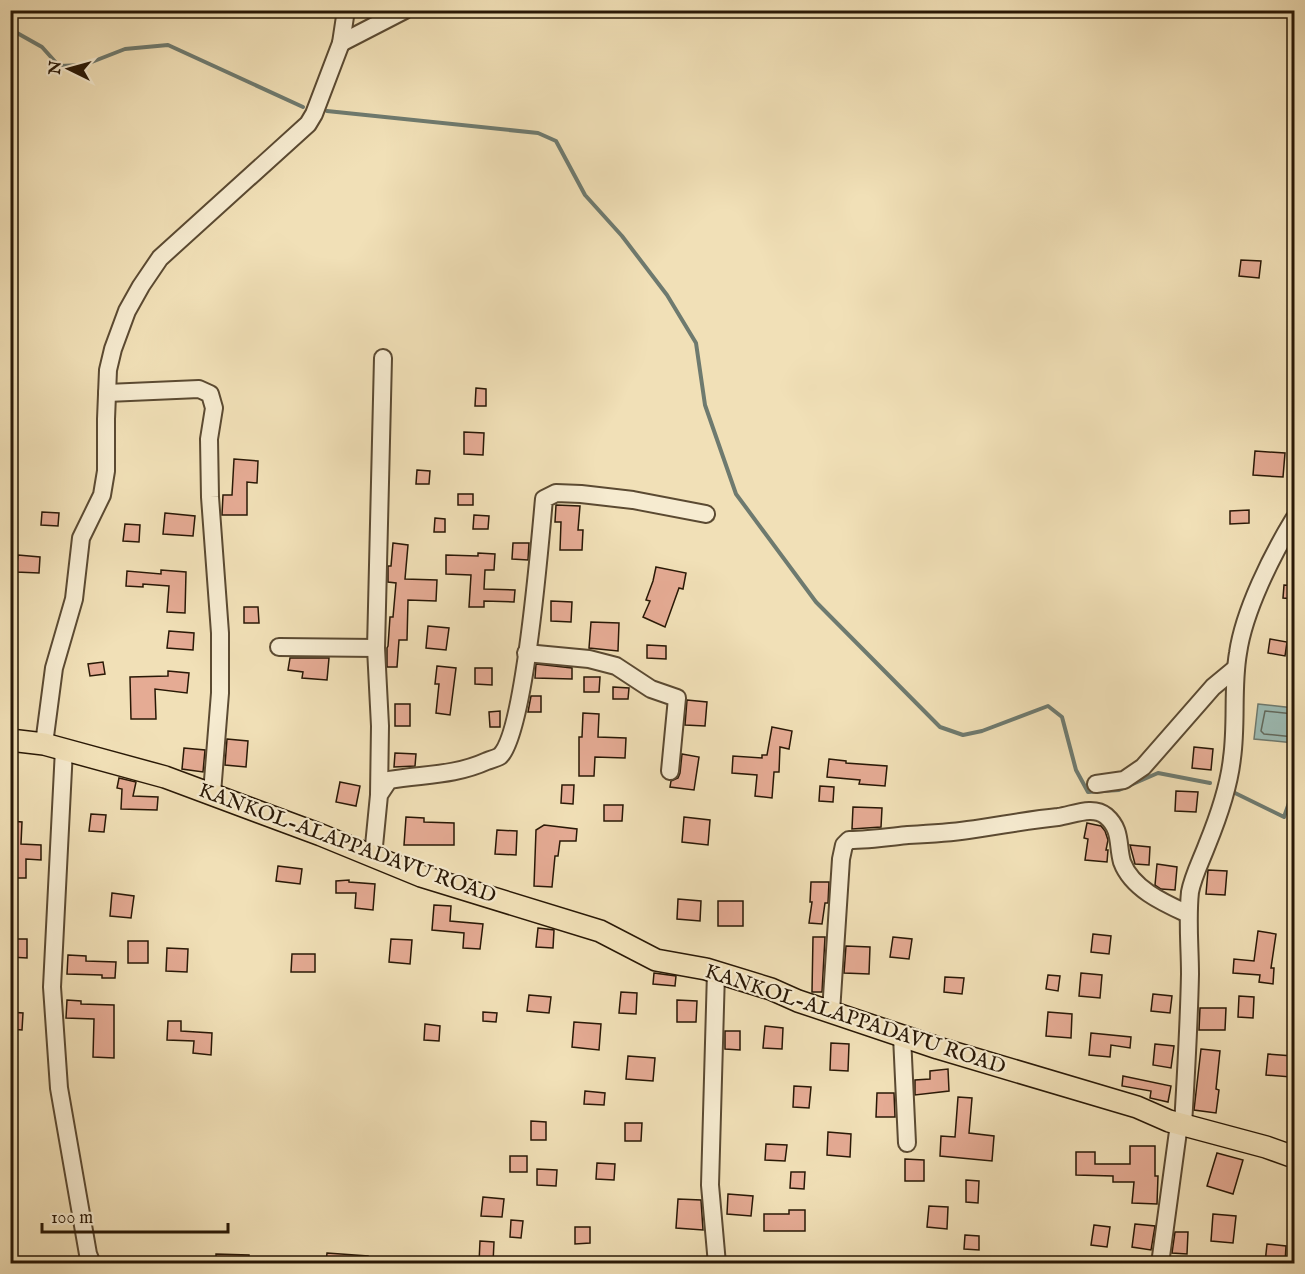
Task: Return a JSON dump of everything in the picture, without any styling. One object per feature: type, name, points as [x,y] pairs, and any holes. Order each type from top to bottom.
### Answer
[{"type":"main road","name":"KANKOL-ALAPPADAVU ROAD","points":[[10,740],[54,747],[165,777],[212,793],[421,876],[600,931],[656,960],[716,972],[1014,1072],[1137,1107],[1181,1124],[1294,1157]]},
{"type":"street","points":[[92,1263],[88,1254],[59,1088],[52,987],[54,668],[74,598],[81,538],[102,495],[106,471],[108,370],[127,311],[160,258],[308,124],[341,43],[346,10]]},
{"type":"street","points":[[341,43],[405,10]]},
{"type":"street","points":[[373,856],[379,795],[380,726],[376,648],[383,358]]},
{"type":"street","points":[[107,393],[172,392],[199,389],[210,394],[214,408],[209,439],[210,497],[220,633],[220,693],[212,793]]},
{"type":"street","points":[[379,795],[389,780],[449,774],[500,756],[511,733],[526,653],[536,586],[544,499],[556,493],[581,494],[706,514]]},
{"type":"street","points":[[1160,1263],[1181,1124],[1190,971],[1188,914],[1194,879],[1217,816],[1232,760],[1236,668],[1242,631],[1264,576],[1294,519]]},
{"type":"street","points":[[279,647],[376,648]]},
{"type":"street","points":[[526,653],[589,659],[616,666],[651,689],[677,698],[670,771]]},
{"type":"street","points":[[1096,784],[1124,780],[1143,767],[1214,687],[1236,668]]},
{"type":"street","points":[[831,1011],[841,860],[844,846],[849,840],[966,831],[1017,821],[1096,812],[1105,815],[1118,829],[1123,864],[1132,880],[1160,901],[1188,914]]},
{"type":"street","points":[[716,972],[710,1185],[717,1263]]},
{"type":"street","points":[[902,1036],[907,1143]]},
{"type":"water","points":[[1258,704],[1294,708],[1294,743],[1254,739]]},
{"type":"building","points":[[1241,260],[1261,261],[1259,278],[1239,276]]},
{"type":"building","points":[[476,388],[486,389],[486,406],[475,406]]},
{"type":"building","points":[[464,432],[484,433],[483,455],[464,454]]},
{"type":"building","points":[[1255,451],[1285,453],[1283,477],[1253,475]]},
{"type":"building","points":[[234,459],[258,461],[257,483],[247,482],[247,515],[222,515],[223,495],[232,495]]},
{"type":"building","points":[[417,470],[430,471],[429,484],[416,484]]},
{"type":"building","points":[[458,494],[473,494],[473,505],[458,505]]},
{"type":"building","points":[[556,505],[580,506],[578,530],[583,530],[582,550],[560,550],[561,522],[555,522]]},
{"type":"building","points":[[1249,510],[1249,523],[1230,524],[1230,511]]},
{"type":"building","points":[[42,512],[59,513],[58,526],[41,525]]},
{"type":"building","points":[[165,513],[195,516],[193,536],[163,534]]},
{"type":"building","points":[[474,515],[489,516],[488,529],[473,529]]},
{"type":"building","points":[[435,518],[445,519],[445,532],[434,532]]},
{"type":"building","points":[[125,524],[140,525],[139,542],[123,541]]},
{"type":"building","points":[[393,543],[408,545],[405,579],[437,580],[436,601],[408,600],[407,640],[399,640],[397,667],[387,667],[390,617],[393,617],[396,583],[388,582],[388,566],[391,566]]},
{"type":"building","points":[[513,543],[529,543],[528,560],[512,559]]},
{"type":"building","points":[[478,553],[495,554],[494,570],[485,570],[484,589],[515,590],[514,602],[484,601],[484,607],[469,607],[471,575],[446,574],[446,555],[478,556]]},
{"type":"building","points":[[18,555],[40,557],[39,573],[16,572]]},
{"type":"building","points":[[656,567],[686,573],[683,589],[679,588],[665,627],[643,617],[650,601],[646,600]]},
{"type":"building","points":[[161,570],[186,572],[185,613],[167,612],[169,586],[143,584],[143,587],[126,586],[127,571],[161,574]]},
{"type":"building","points":[[1284,585],[1294,586],[1294,599],[1283,598]]},
{"type":"building","points":[[551,601],[572,602],[571,622],[551,621]]},
{"type":"building","points":[[244,607],[258,607],[259,623],[244,623]]},
{"type":"building","points":[[591,622],[619,623],[618,651],[589,648]]},
{"type":"building","points":[[428,626],[449,628],[446,650],[426,648]]},
{"type":"building","points":[[169,631],[194,633],[193,650],[167,648]]},
{"type":"building","points":[[1270,639],[1287,642],[1285,656],[1268,653]]},
{"type":"building","points":[[647,645],[666,646],[666,659],[647,658]]},
{"type":"building","points":[[290,658],[329,658],[327,680],[302,678],[303,672],[288,670]]},
{"type":"building","points":[[103,662],[105,674],[90,676],[88,664]]},
{"type":"building","points":[[536,664],[572,668],[572,679],[535,678]]},
{"type":"building","points":[[437,666],[456,668],[450,715],[436,713],[439,684],[435,684]]},
{"type":"building","points":[[475,668],[492,668],[492,685],[475,684]]},
{"type":"building","points":[[168,671],[189,673],[187,693],[155,689],[156,719],[131,719],[130,677],[168,676]]},
{"type":"building","points":[[584,677],[600,677],[599,692],[584,692]]},
{"type":"building","points":[[613,687],[629,688],[628,699],[613,699]]},
{"type":"building","points":[[531,696],[541,696],[541,712],[528,712]]},
{"type":"building","points":[[687,700],[707,702],[705,726],[685,725]]},
{"type":"building","points":[[395,704],[410,704],[410,726],[395,726]]},
{"type":"building","points":[[500,711],[500,727],[490,727],[489,712]]},
{"type":"building","points":[[583,713],[599,714],[598,737],[626,738],[625,758],[595,757],[594,776],[579,776],[579,737],[582,737]]},
{"type":"building","points":[[772,727],[792,731],[789,749],[780,747],[779,772],[774,772],[772,798],[755,796],[757,775],[732,773],[733,756],[762,758],[762,755],[767,755]]},
{"type":"building","points":[[227,739],[248,741],[246,767],[225,765]]},
{"type":"building","points":[[1194,747],[1213,749],[1211,770],[1192,768]]},
{"type":"building","points":[[184,748],[205,750],[203,772],[182,769]]},
{"type":"building","points":[[395,753],[416,754],[415,766],[394,767]]},
{"type":"building","points":[[682,754],[699,757],[694,790],[670,787],[671,781],[678,778],[680,773]]},
{"type":"building","points":[[829,759],[846,761],[846,763],[887,766],[885,786],[859,784],[860,780],[827,777]]},
{"type":"building","points":[[119,778],[136,782],[133,796],[158,797],[157,810],[121,809],[122,789],[117,788]]},
{"type":"building","points":[[340,782],[360,786],[356,806],[336,802]]},
{"type":"building","points":[[562,785],[574,785],[573,804],[561,803]]},
{"type":"building","points":[[820,786],[834,787],[833,802],[819,801]]},
{"type":"building","points":[[1176,791],[1198,792],[1196,812],[1175,811]]},
{"type":"building","points":[[604,805],[623,805],[622,821],[604,821]]},
{"type":"building","points":[[853,807],[882,808],[881,827],[852,829]]},
{"type":"building","points":[[91,814],[106,815],[104,832],[89,831]]},
{"type":"building","points":[[406,817],[424,818],[424,822],[454,823],[454,845],[404,845]]},
{"type":"building","points":[[684,817],[710,820],[708,845],[682,842]]},
{"type":"building","points":[[10,821],[22,822],[21,844],[41,845],[41,860],[26,859],[26,878],[10,878]]},
{"type":"building","points":[[1087,823],[1101,826],[1105,831],[1108,840],[1107,862],[1085,860],[1088,839],[1084,838]]},
{"type":"building","points":[[544,825],[577,829],[576,841],[560,841],[558,856],[555,856],[552,887],[534,886],[536,830]]},
{"type":"building","points":[[497,830],[517,831],[516,855],[495,854]]},
{"type":"building","points":[[1130,845],[1150,847],[1149,865],[1135,864]]},
{"type":"building","points":[[1157,864],[1177,867],[1175,890],[1161,889],[1155,885]]},
{"type":"building","points":[[278,866],[302,869],[300,884],[276,881]]},
{"type":"building","points":[[1208,870],[1227,871],[1225,895],[1206,894]]},
{"type":"building","points":[[349,880],[349,882],[375,884],[373,910],[355,908],[356,893],[336,893],[336,881]]},
{"type":"building","points":[[811,882],[829,882],[828,903],[825,903],[822,924],[809,923],[812,902],[810,902]]},
{"type":"building","points":[[112,893],[134,896],[131,918],[110,916]]},
{"type":"building","points":[[678,899],[701,901],[700,921],[677,919]]},
{"type":"building","points":[[718,901],[743,901],[743,926],[718,926]]},
{"type":"building","points":[[434,905],[451,906],[450,921],[483,924],[480,949],[463,948],[464,933],[432,930]]},
{"type":"building","points":[[538,928],[554,930],[553,948],[536,947]]},
{"type":"building","points":[[1258,931],[1276,934],[1271,968],[1274,968],[1273,984],[1259,982],[1260,975],[1233,973],[1234,959],[1254,961]]},
{"type":"building","points":[[1093,934],[1111,936],[1109,954],[1091,952]]},
{"type":"building","points":[[813,937],[825,937],[822,992],[812,992]]},
{"type":"building","points":[[893,937],[912,939],[909,959],[890,957]]},
{"type":"building","points":[[10,939],[27,939],[27,958],[10,957]]},
{"type":"building","points":[[391,939],[412,940],[410,964],[389,962]]},
{"type":"building","points":[[128,941],[148,941],[148,963],[128,963]]},
{"type":"building","points":[[846,946],[870,947],[869,974],[844,973]]},
{"type":"building","points":[[167,948],[188,949],[187,972],[166,971]]},
{"type":"building","points":[[292,954],[315,954],[315,972],[291,972]]},
{"type":"building","points":[[68,955],[86,956],[86,961],[116,962],[115,978],[102,978],[102,975],[67,974]]},
{"type":"building","points":[[654,973],[676,976],[675,986],[653,984]]},
{"type":"building","points":[[1081,973],[1102,975],[1100,998],[1079,996]]},
{"type":"building","points":[[1048,975],[1060,976],[1058,991],[1046,989]]},
{"type":"building","points":[[945,977],[964,978],[962,994],[944,992]]},
{"type":"building","points":[[621,992],[637,993],[636,1014],[619,1013]]},
{"type":"building","points":[[1153,994],[1172,996],[1170,1013],[1151,1011]]},
{"type":"building","points":[[529,995],[551,997],[549,1013],[527,1011]]},
{"type":"building","points":[[1239,996],[1254,997],[1253,1018],[1238,1017]]},
{"type":"building","points":[[67,1000],[81,1001],[81,1004],[114,1005],[114,1058],[93,1057],[94,1019],[66,1018]]},
{"type":"building","points":[[677,1000],[697,1001],[696,1022],[677,1022]]},
{"type":"building","points":[[1200,1008],[1226,1008],[1225,1030],[1199,1030]]},
{"type":"building","points":[[10,1012],[23,1013],[22,1030],[10,1029]]},
{"type":"building","points":[[483,1012],[497,1013],[496,1022],[483,1021]]},
{"type":"building","points":[[1048,1012],[1072,1014],[1071,1038],[1046,1036]]},
{"type":"building","points":[[168,1021],[181,1021],[181,1031],[212,1033],[211,1055],[193,1053],[194,1041],[167,1040]]},
{"type":"building","points":[[574,1022],[601,1024],[599,1050],[572,1047]]},
{"type":"building","points":[[425,1024],[440,1026],[439,1041],[424,1040]]},
{"type":"building","points":[[765,1026],[783,1028],[782,1049],[763,1048]]},
{"type":"building","points":[[725,1031],[740,1031],[740,1050],[725,1049]]},
{"type":"building","points":[[1091,1033],[1131,1037],[1130,1048],[1111,1045],[1110,1057],[1089,1055]]},
{"type":"building","points":[[831,1043],[849,1044],[848,1071],[830,1070]]},
{"type":"building","points":[[1155,1044],[1174,1046],[1171,1068],[1153,1065]]},
{"type":"building","points":[[1201,1049],[1220,1051],[1216,1113],[1194,1110]]},
{"type":"building","points":[[1268,1054],[1293,1056],[1291,1077],[1266,1075]]},
{"type":"building","points":[[628,1056],[655,1058],[653,1081],[626,1079]]},
{"type":"building","points":[[948,1069],[949,1091],[915,1095],[915,1080],[930,1079],[930,1071]]},
{"type":"building","points":[[1123,1076],[1171,1086],[1168,1102],[1150,1098],[1151,1091],[1122,1086]]},
{"type":"building","points":[[794,1086],[811,1087],[809,1108],[793,1107]]},
{"type":"building","points":[[585,1091],[605,1093],[604,1105],[584,1104]]},
{"type":"building","points":[[877,1093],[894,1093],[895,1117],[876,1117]]},
{"type":"building","points":[[958,1097],[972,1098],[969,1133],[994,1136],[992,1161],[940,1156],[941,1136],[955,1137]]},
{"type":"building","points":[[531,1121],[546,1122],[546,1140],[531,1140]]},
{"type":"building","points":[[625,1123],[642,1123],[641,1141],[625,1141]]},
{"type":"building","points":[[828,1132],[851,1134],[850,1157],[827,1155]]},
{"type":"building","points":[[766,1144],[787,1145],[785,1161],[765,1160]]},
{"type":"building","points":[[1130,1146],[1155,1146],[1155,1176],[1158,1176],[1157,1204],[1132,1203],[1134,1182],[1113,1182],[1113,1176],[1076,1175],[1076,1152],[1095,1152],[1095,1164],[1130,1164]]},
{"type":"building","points":[[1217,1153],[1243,1160],[1233,1194],[1207,1186]]},
{"type":"building","points":[[510,1156],[527,1156],[527,1172],[510,1172]]},
{"type":"building","points":[[905,1159],[924,1160],[924,1181],[905,1181]]},
{"type":"building","points":[[597,1163],[615,1164],[614,1180],[596,1179]]},
{"type":"building","points":[[537,1169],[557,1170],[556,1186],[537,1185]]},
{"type":"building","points":[[791,1172],[805,1172],[804,1189],[790,1188]]},
{"type":"building","points":[[966,1180],[979,1181],[978,1203],[966,1202]]},
{"type":"building","points":[[728,1194],[753,1196],[751,1216],[727,1214]]},
{"type":"building","points":[[483,1197],[504,1199],[502,1217],[481,1216]]},
{"type":"building","points":[[678,1199],[701,1200],[703,1230],[676,1228]]},
{"type":"building","points":[[929,1206],[948,1207],[947,1229],[927,1227]]},
{"type":"building","points":[[789,1210],[805,1210],[805,1231],[764,1231],[764,1214],[789,1214]]},
{"type":"building","points":[[1213,1214],[1236,1216],[1233,1243],[1211,1241]]},
{"type":"building","points":[[511,1220],[523,1221],[521,1238],[510,1237]]},
{"type":"building","points":[[1135,1224],[1155,1226],[1151,1250],[1132,1247]]},
{"type":"building","points":[[1094,1225],[1110,1227],[1107,1247],[1091,1245]]},
{"type":"building","points":[[575,1227],[590,1227],[590,1243],[575,1244]]},
{"type":"building","points":[[1175,1232],[1188,1232],[1187,1254],[1172,1253]]},
{"type":"building","points":[[965,1235],[979,1236],[979,1250],[964,1249]]},
{"type":"building","points":[[480,1241],[494,1242],[493,1263],[479,1263]]},
{"type":"building","points":[[1267,1244],[1286,1246],[1285,1263],[1265,1263]]},
{"type":"building","points":[[327,1253],[368,1256],[368,1263],[326,1263]]},
{"type":"building","points":[[216,1254],[249,1255],[249,1263],[216,1263]]},
{"type":"waterway","points":[[10,29],[42,47],[59,66],[84,65],[125,49],[168,45],[303,107]]},
{"type":"waterway","points":[[327,111],[538,133],[556,141],[585,195],[622,236],[667,295],[696,343],[705,405],[736,494],[816,602],[940,727],[963,735],[982,731],[1048,706],[1062,717],[1076,770],[1088,792],[1119,790],[1158,773],[1210,783]]},
{"type":"waterway","points":[[1233,792],[1284,817],[1294,789]]}]
